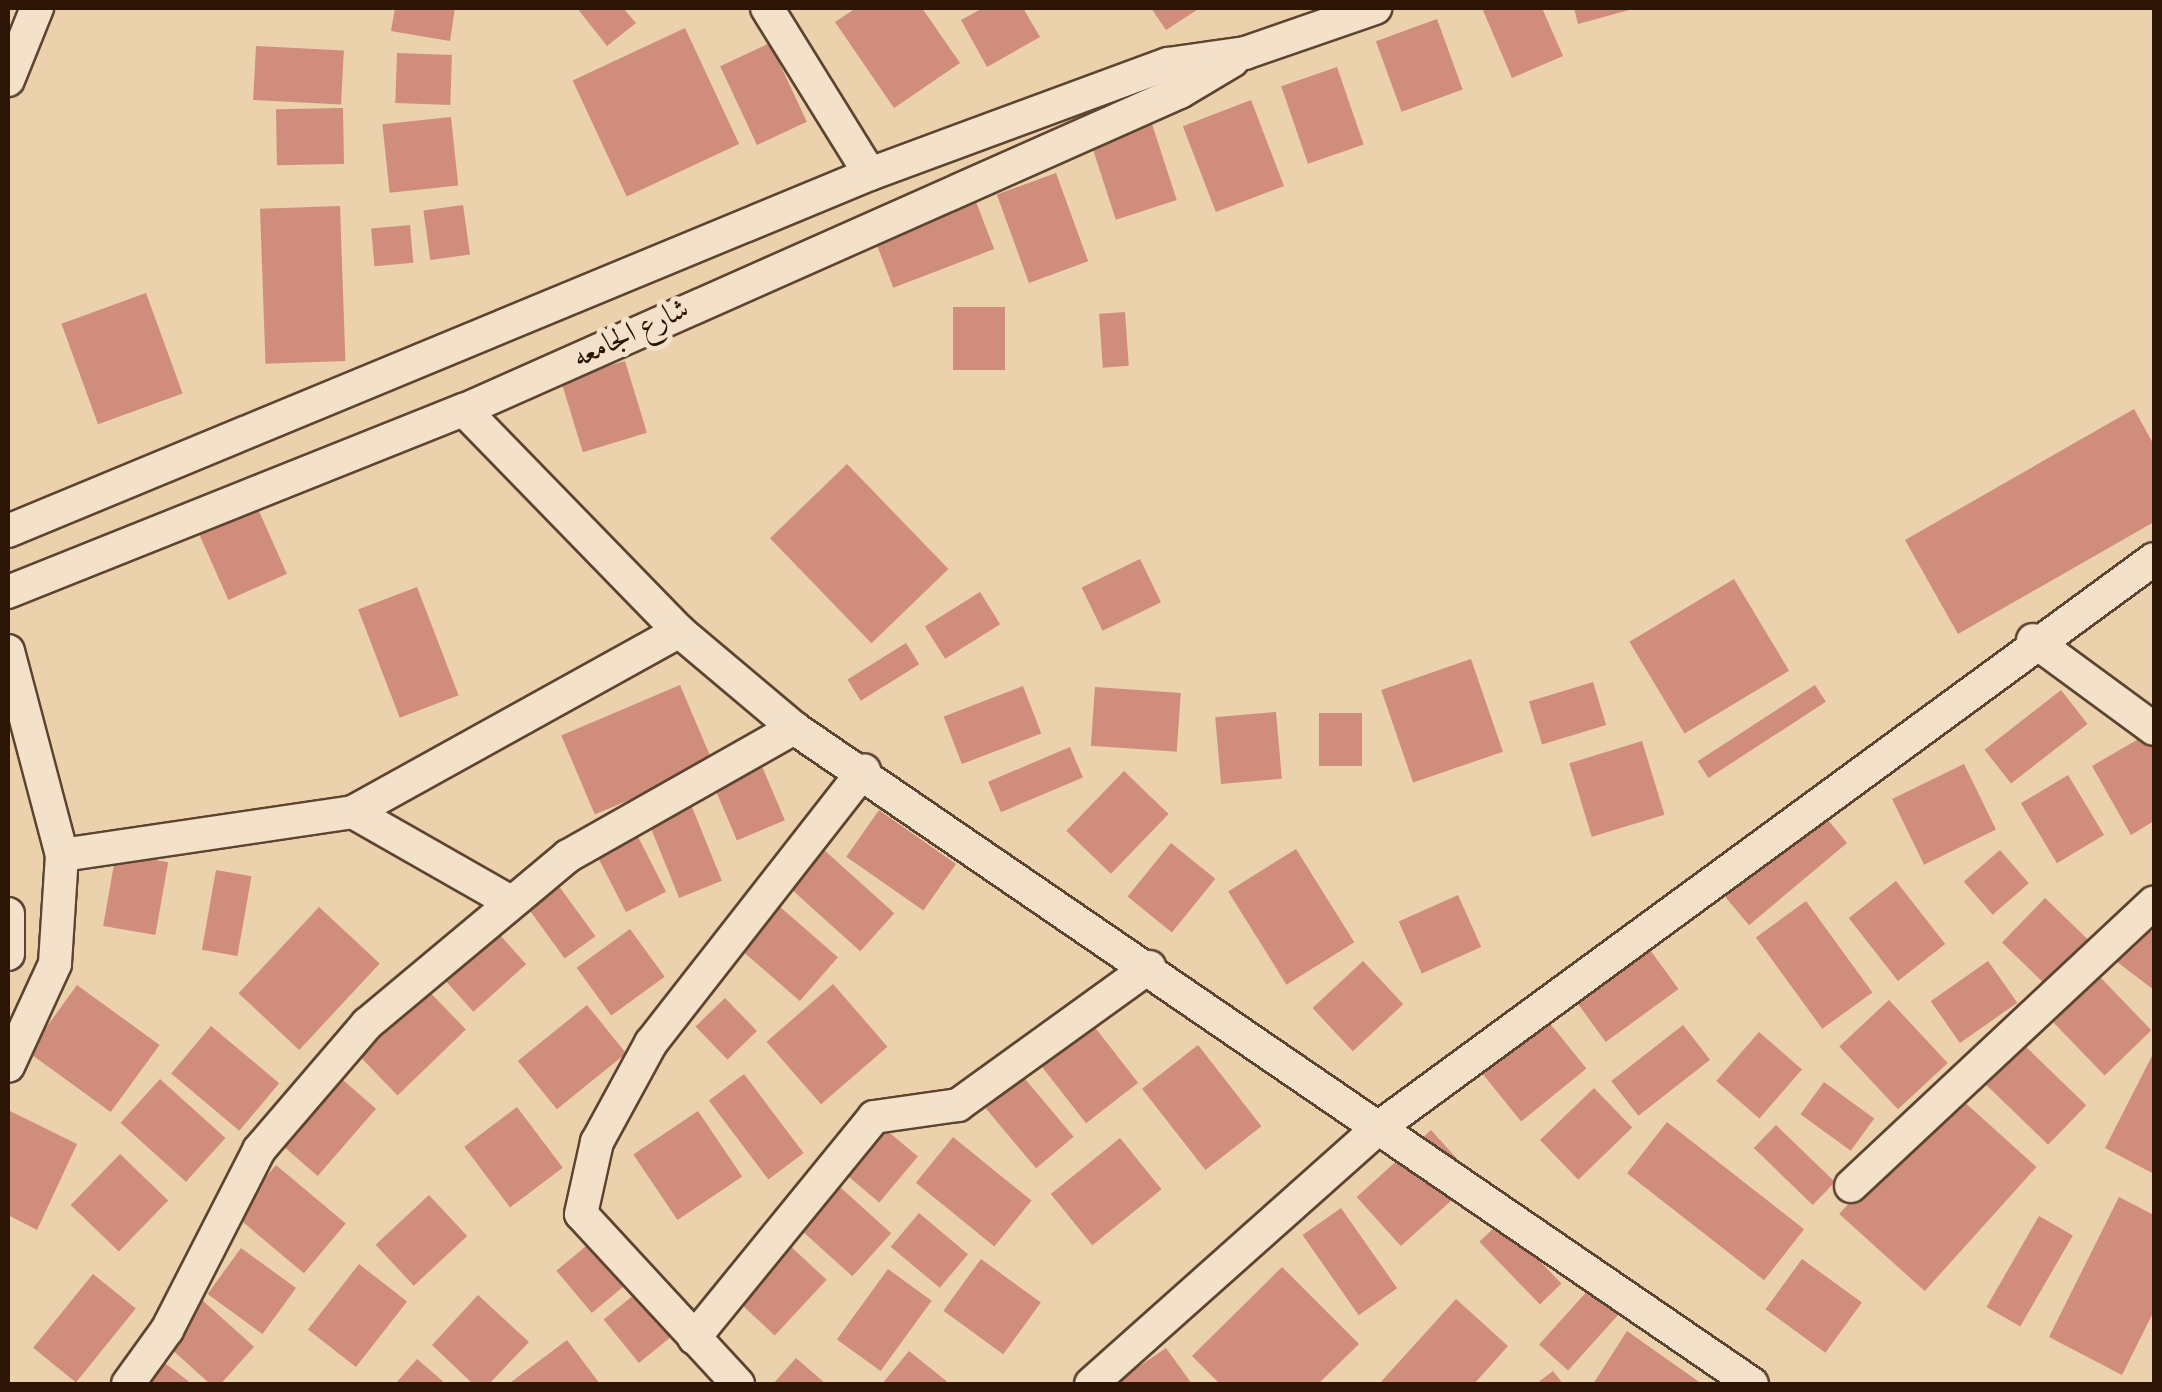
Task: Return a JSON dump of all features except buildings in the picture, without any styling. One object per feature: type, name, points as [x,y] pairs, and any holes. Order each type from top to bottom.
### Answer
[{"type":"street","points":[[8,80],[37,8]]},
{"type":"street","points":[[767,8],[870,174]]},
{"type":"street","name":"شارع الجامعه","points":[[8,592],[464,410],[1180,92],[1313,17],[1375,8]]},
{"type":"street","name":"شارع الجامعه","points":[[8,531],[870,174],[1168,64],[1244,53]]},
{"type":"street","points":[[464,410],[679,630],[794,728],[864,770],[1752,1384]]},
{"type":"street","points":[[1091,1384],[1378,1128],[2033,640],[2154,559]]},
{"type":"street","points":[[62,855],[353,812],[679,630]]},
{"type":"street","points":[[2033,640],[2154,730]]},
{"type":"street","points":[[8,651],[62,855],[55,964],[8,1066]]},
{"type":"street","points":[[128,1384],[167,1330],[259,1150],[367,1024],[507,900],[794,728]]},
{"type":"street","points":[[738,1384],[581,1214],[597,1142],[651,1043],[864,770]]},
{"type":"street","points":[[353,812],[507,900]]},
{"type":"street","points":[[1851,1186],[2154,902]]},
{"type":"street","points":[[8,914],[8,954]]},
{"type":"street","points":[[694,1338],[874,1117],[958,1105],[1148,967]]}]
